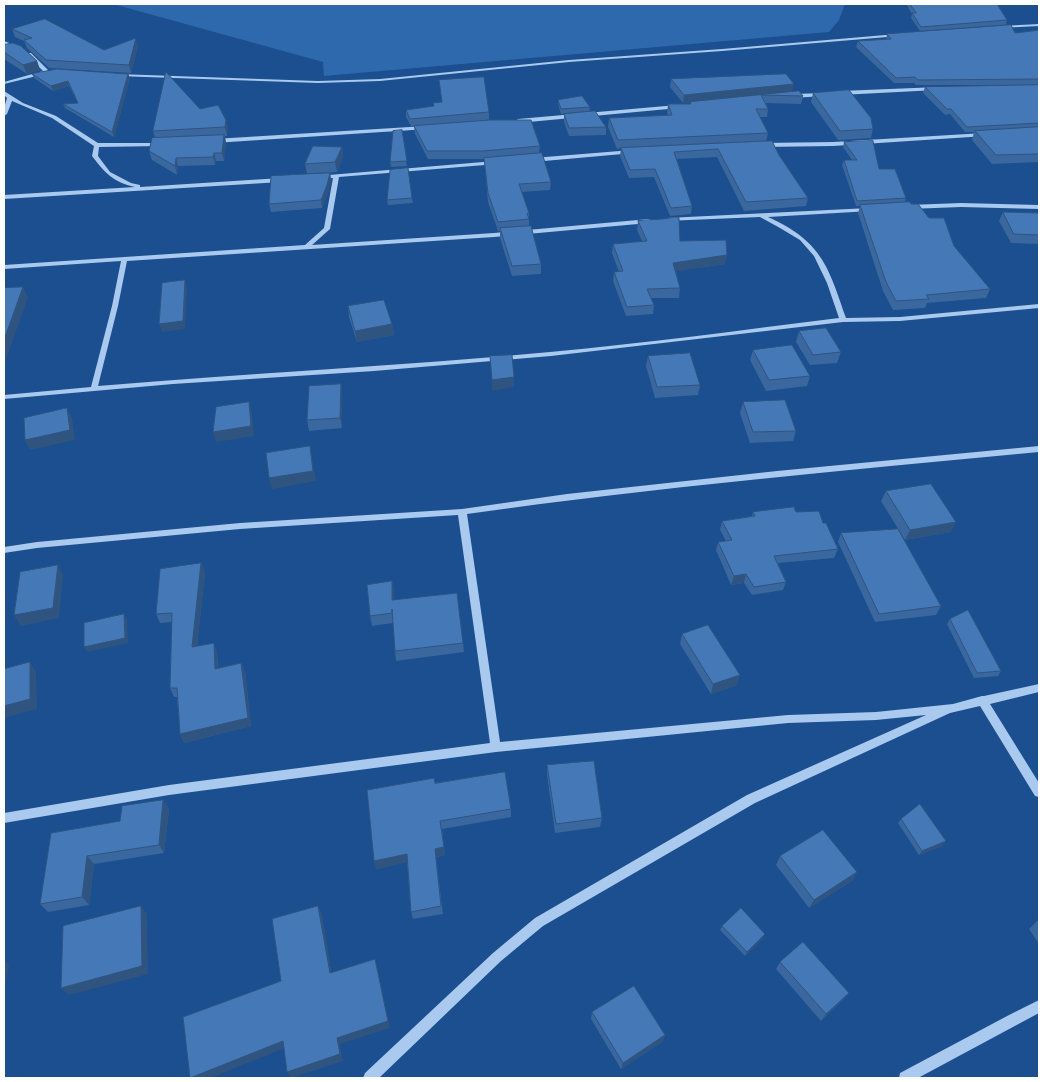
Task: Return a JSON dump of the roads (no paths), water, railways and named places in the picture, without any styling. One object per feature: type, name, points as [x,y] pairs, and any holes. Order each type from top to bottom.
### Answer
[{"type":"street","points":[[996,27],[1039,25]]},
{"type":"street","points":[[108,74],[318,82],[380,80],[569,61],[900,34]]},
{"type":"street","points":[[4,42],[27,52],[50,72],[4,83]]},
{"type":"street","points":[[782,96],[946,88]]},
{"type":"street","points":[[4,93],[10,98],[60,120],[96,146],[163,144]]},
{"type":"street","points":[[4,114],[10,98]]},
{"type":"street","points":[[514,121],[680,106]]},
{"type":"street","points":[[210,141],[430,128]]},
{"type":"street","points":[[759,145],[833,144],[990,135]]},
{"type":"street","points":[[96,146],[95,156],[108,173],[129,184],[150,188]]},
{"type":"street","points":[[527,160],[637,152]]},
{"type":"street","points":[[317,178],[497,163]]},
{"type":"street","points":[[308,245],[327,229],[336,176]]},
{"type":"street","points":[[4,197],[287,179]]},
{"type":"street","points":[[901,207],[961,205],[1039,207]]},
{"type":"street","points":[[4,267],[124,260],[184,253],[494,235],[692,218],[881,209]]},
{"type":"street","points":[[761,216],[775,222],[812,248],[832,287],[843,320]]},
{"type":"street","points":[[94,389],[124,260]]},
{"type":"street","points":[[4,398],[94,389],[551,354],[843,320],[900,319],[1039,306]]},
{"type":"street","points":[[4,550],[46,544],[240,526],[462,512],[567,497],[758,476],[1039,449]]},
{"type":"street","points":[[462,512],[496,746]]},
{"type":"street","points":[[370,1078],[497,957],[539,922],[751,799],[953,708],[1039,688]]},
{"type":"street","points":[[982,700],[1039,792]]},
{"type":"street","points":[[4,818],[169,790],[496,746],[788,718],[876,716],[953,708]]},
{"type":"street","points":[[905,1078],[1039,1006]]}]
